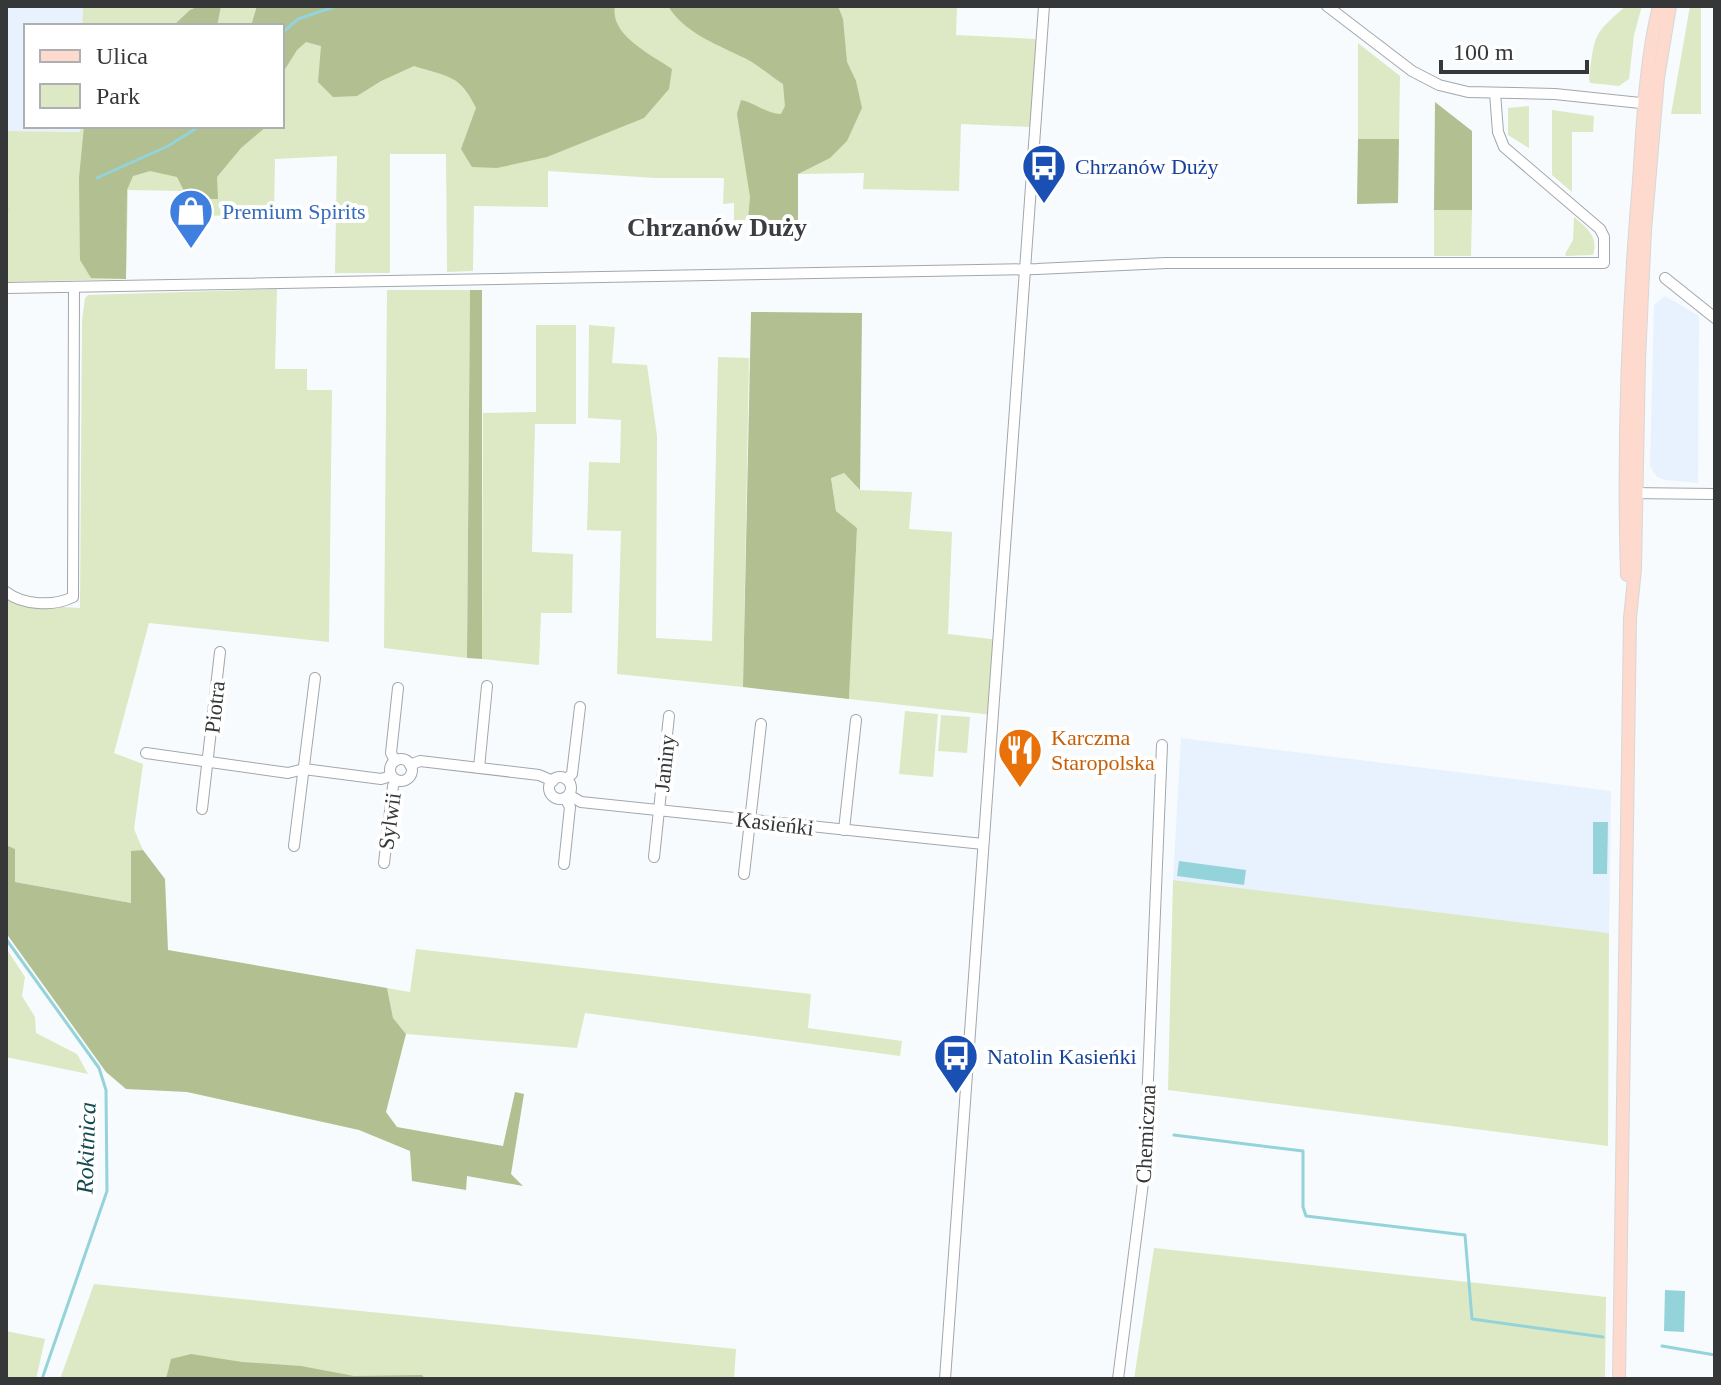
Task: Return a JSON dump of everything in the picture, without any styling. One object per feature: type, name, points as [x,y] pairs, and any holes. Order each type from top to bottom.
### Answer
[{"type":"main road","points":[[1619,1379],[1632,493],[1650,104],[1659,6]]},
{"type":"main road","points":[[1650,104],[1670,6]]},
{"type":"street","points":[[945,1379],[1044,6]]},
{"type":"street","points":[[1327,6],[1389,55],[1426,79],[1468,92],[1574,95],[1650,104]]},
{"type":"street","points":[[6,288],[1026,269],[1166,263],[1604,263],[1604,237],[1600,229],[1504,147],[1496,124],[1495,93]]},
{"type":"street","points":[[1665,278],[1715,318]]},
{"type":"street","points":[[6,592],[15,599],[38,603],[62,603],[73,597],[74,287]]},
{"type":"street","points":[[1632,493],[1715,494]]},
{"type":"street","name":"Piotra","points":[[202,809],[220,652]]},
{"type":"street","points":[[294,846],[315,678]]},
{"type":"street","points":[[479,768],[487,686]]},
{"type":"street","points":[[395,761],[391,753],[398,688]]},
{"type":"street","points":[[553,781],[566,779],[572,774],[580,707]]},
{"type":"street","name":"Janiny","points":[[654,857],[669,716]]},
{"type":"street","points":[[844,830],[856,720]]},
{"type":"street","points":[[744,874],[761,724]]},
{"type":"street","name":"Chemiczna","points":[[1118,1379],[1144,1175],[1162,745]]},
{"type":"street","points":[[146,753],[288,773],[304,769],[381,779],[409,777],[410,765]]},
{"type":"street","points":[[394,778],[391,767],[395,761],[402,760],[410,765]]},
{"type":"street","points":[[410,765],[420,761],[539,775],[553,781]]},
{"type":"street","name":"Sylwii","points":[[384,863],[394,778]]},
{"type":"street","points":[[564,864],[570,807],[567,796],[571,787],[566,779]]},
{"type":"street","points":[[553,781],[551,793],[556,798],[567,796]]},
{"type":"street","name":"Kasieńki","points":[[567,796],[581,802],[983,844]]},
{"type":"shaded area","points":[[6,6],[83,6],[82,24],[24,24],[24,128],[81,128],[81,132],[8,131],[6,199]]},
{"type":"shaded area","points":[[1665,296],[1699,316],[1698,483],[1665,480],[1657,477],[1650,466],[1654,305]]},
{"type":"shaded area","points":[[1181,738],[1611,791],[1609,933],[1173,880]]},
{"type":"green space","points":[[83,6],[957,6],[956,35],[1036,39],[1031,127],[961,124],[959,191],[863,189],[864,173],[798,174],[798,221],[734,220],[734,203],[723,204],[724,178],[655,178],[548,171],[548,207],[474,206],[473,271],[447,272],[446,154],[390,154],[390,273],[335,273],[337,156],[275,159],[274,215],[181,216],[181,191],[128,190],[126,279],[6,282],[8,131],[284,128],[284,24],[82,24]]},
{"type":"green space","points":[[199,6],[221,6],[217,24],[175,24]]},
{"type":"green space","points":[[257,6],[615,6],[615,16],[625,35],[672,69],[669,89],[644,118],[547,157],[497,168],[472,167],[461,149],[476,108],[464,89],[452,78],[414,66],[357,96],[333,97],[318,82],[321,46],[306,42],[284,71],[284,24],[252,24]]},
{"type":"green space","points":[[668,6],[838,6],[843,19],[847,62],[856,81],[862,108],[847,141],[830,158],[798,174],[798,221],[748,220],[750,197],[737,114],[741,100],[781,114],[785,106],[783,84],[751,62],[691,30]]},
{"type":"green space","points":[[1626,6],[1642,6],[1634,35],[1629,79],[1619,86],[1590,83],[1597,37]]},
{"type":"green space","points":[[1690,6],[1701,6],[1701,114],[1671,114]]},
{"type":"green space","points":[[1358,43],[1400,76],[1399,139],[1358,139]]},
{"type":"green space","points":[[1435,102],[1472,131],[1472,210],[1434,210]]},
{"type":"green space","points":[[1529,106],[1529,148],[1508,135],[1508,108]]},
{"type":"green space","points":[[1552,110],[1594,116],[1593,132],[1572,132],[1572,192],[1552,175]]},
{"type":"green space","points":[[84,128],[265,128],[241,148],[217,177],[218,199],[188,199],[177,177],[150,171],[133,176],[127,190],[126,279],[91,278],[80,260],[79,178]]},
{"type":"green space","points":[[1358,139],[1399,139],[1398,203],[1357,204]]},
{"type":"green space","points":[[1434,210],[1472,210],[1471,256],[1434,256]]},
{"type":"green space","points":[[1574,217],[1593,238],[1593,255],[1565,254],[1573,240]]},
{"type":"green space","points":[[277,289],[275,369],[307,369],[307,390],[332,390],[329,642],[149,623],[114,753],[143,764],[134,829],[143,850],[131,851],[131,903],[15,882],[15,849],[6,845],[6,597],[47,606],[80,608],[82,321],[85,298],[88,295]]},
{"type":"green space","points":[[387,290],[470,290],[467,658],[384,648]]},
{"type":"green space","points":[[470,290],[482,290],[482,659],[467,658]]},
{"type":"green space","points":[[751,312],[862,313],[860,490],[844,473],[831,478],[836,511],[857,528],[849,699],[743,687]]},
{"type":"green space","points":[[536,325],[576,325],[576,424],[535,424],[532,552],[573,554],[572,613],[541,613],[539,665],[482,659],[483,413],[536,412]]},
{"type":"green space","points":[[589,325],[615,327],[612,363],[647,365],[657,436],[656,638],[712,641],[718,357],[749,358],[743,687],[617,674],[621,531],[587,530],[589,462],[620,463],[621,420],[588,418]]},
{"type":"green space","points":[[844,473],[860,490],[912,492],[909,529],[952,532],[948,634],[999,640],[993,715],[849,699],[857,528],[836,511],[831,477]]},
{"type":"green space","points":[[905,711],[938,714],[933,777],[899,774]]},
{"type":"green space","points":[[941,715],[970,717],[967,753],[938,751]]},
{"type":"green space","points":[[6,845],[15,849],[15,882],[131,903],[131,851],[143,850],[165,879],[168,950],[387,988],[393,1018],[406,1034],[386,1112],[397,1127],[503,1146],[515,1092],[524,1094],[511,1174],[523,1186],[467,1176],[466,1190],[412,1181],[410,1151],[359,1130],[187,1092],[126,1089],[106,1072],[6,933]]},
{"type":"green space","points":[[1173,880],[1609,933],[1608,1146],[1168,1090]]},
{"type":"green space","points":[[6,948],[25,977],[22,996],[35,1017],[36,1033],[77,1054],[88,1074],[6,1057]]},
{"type":"green space","points":[[416,949],[811,994],[808,1028],[902,1041],[900,1056],[585,1013],[577,1048],[406,1034],[393,1018],[387,988],[410,992]]},
{"type":"green space","points":[[1154,1248],[1606,1297],[1605,1379],[1134,1379]]},
{"type":"green space","points":[[94,1284],[736,1349],[734,1379],[60,1379]]},
{"type":"green space","points":[[6,1331],[45,1339],[36,1379],[6,1379]]},
{"type":"green space","points":[[191,1354],[242,1362],[301,1366],[354,1376],[422,1375],[425,1379],[166,1379],[171,1359]]},
{"type":"water","points":[[1593,822],[1608,822],[1607,874],[1593,874]]},
{"type":"water","points":[[1179,861],[1246,870],[1244,885],[1177,876]]},
{"type":"water","points":[[1665,1290],[1685,1291],[1684,1332],[1664,1331]]},
{"type":"waterway","points":[[284,31],[298,19],[337,6]]},
{"type":"waterway","points":[[97,178],[168,146],[197,128]]},
{"type":"waterway","name":"Rokitnica","points":[[6,939],[99,1068],[106,1090],[107,1191],[42,1379]]},
{"type":"waterway","points":[[1174,1135],[1303,1151],[1303,1207],[1306,1216],[1465,1235],[1472,1319],[1603,1337]]},
{"type":"waterway","points":[[1662,1346],[1715,1355]]},
{"type":"place","name":"Chrzanów Duży","points":[[1044,205]]},
{"type":"place","name":"Premium Spirits","points":[[191,250]]},
{"type":"place","name":"Karczma Staropolska","points":[[1020,789]]},
{"type":"place","name":"Natolin Kasieńki","points":[[956,1095]]},
{"type":"district","name":"Chrzanów Duży","points":[[717,227]]}]
